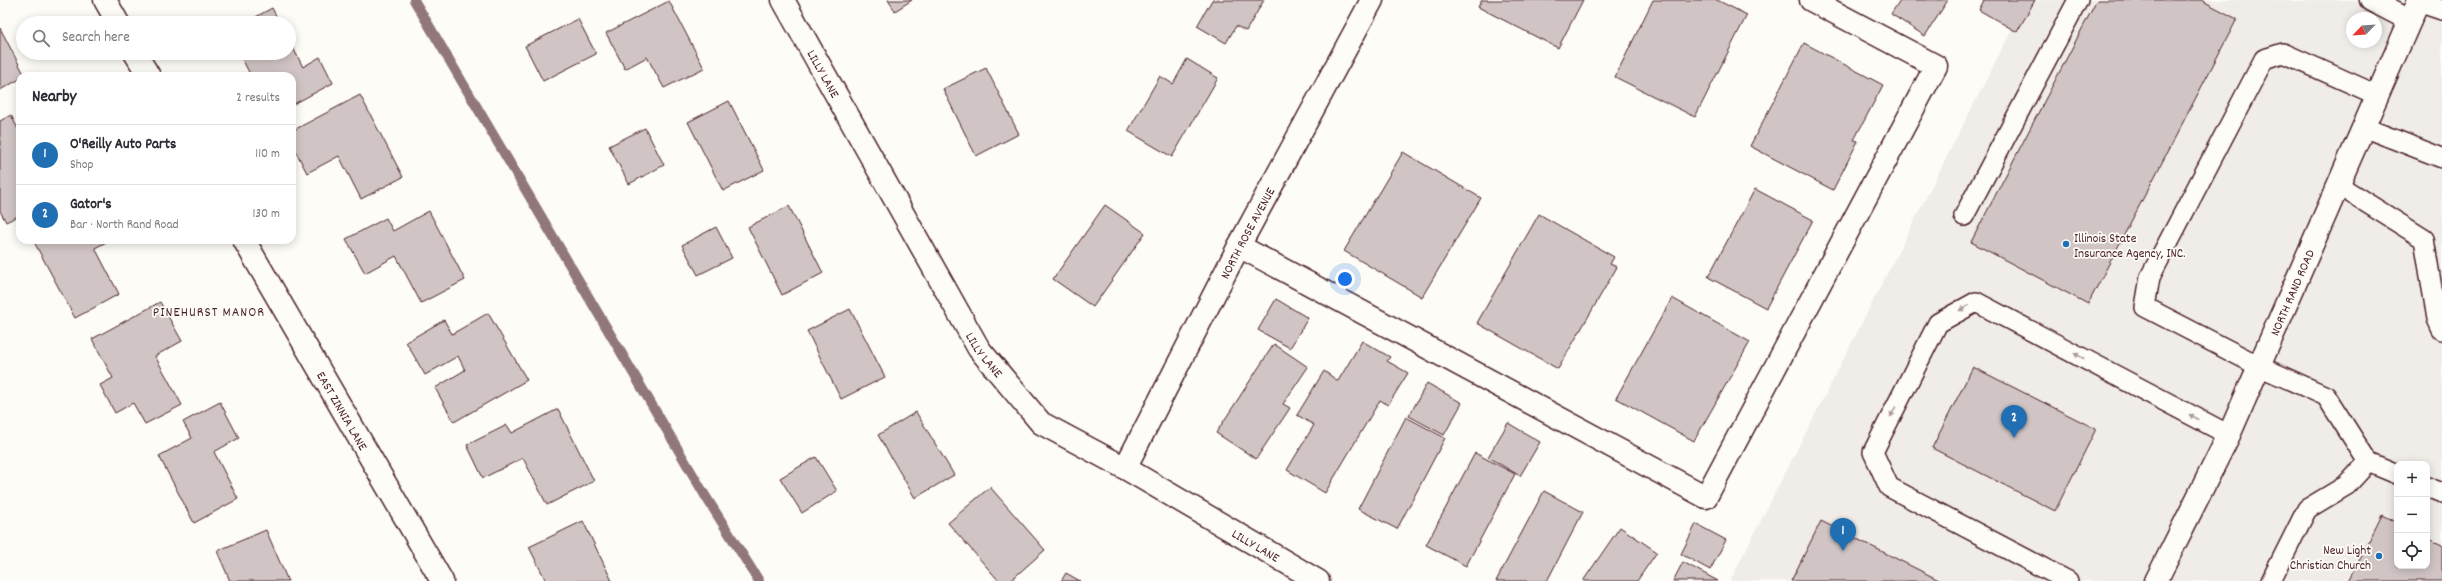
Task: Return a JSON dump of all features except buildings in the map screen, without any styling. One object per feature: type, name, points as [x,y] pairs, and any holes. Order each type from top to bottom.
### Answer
[{"type":"street","points":[[105,0],[114,16]]},
{"type":"street","name":"LILLY LANE","points":[[783,0],[979,349],[1041,423],[1125,468],[1318,581]]},
{"type":"street","name":"NORTH ROSE AVENUE","points":[[1125,468],[1239,246],[1372,0]]},
{"type":"street","points":[[1239,246],[1706,497],[1936,66],[1811,0]]},
{"type":"street","points":[[2371,0],[2416,7]]},
{"type":"street","name":"NORTH RAND ROAD","points":[[2156,581],[2229,435],[2416,7]]},
{"type":"street","points":[[139,60],[147,72]]},
{"type":"street","name":"EAST ZINNIA LANE","points":[[246,244],[442,581]]},
{"type":"lane","points":[[1964,216],[2078,0]]},
{"type":"lane","points":[[2416,7],[2442,10]]},
{"type":"lane","points":[[2377,95],[2283,53],[2264,59],[2150,276],[2145,307],[2259,366],[2326,396],[2368,462],[2394,473]]},
{"type":"lane","points":[[2363,126],[2442,158]]},
{"type":"lane","points":[[2338,185],[2424,239],[2437,319],[2442,330]]},
{"type":"lane","points":[[2068,581],[1889,487],[1873,452],[1938,323],[1976,302],[2229,435]]},
{"type":"lane","points":[[2271,581],[2307,509],[2347,485],[2368,462]]},
{"type":"lane","points":[[2430,488],[2442,493]]},
{"type":"shaded area","points":[[2027,0],[2442,0],[2442,581],[1730,581]]},
{"type":"waterway","points":[[414,0],[706,497],[759,581]]},
{"type":"place","name":"Illinois State Insurance Agency, INC.","points":[[2066,244]]},
{"type":"place","name":"Gator's","points":[[2014,438]]},
{"type":"place","name":"O'Reilly Auto Parts","points":[[1843,551]]},
{"type":"place","name":"New Light Christian Church","points":[[2379,556]]},
{"type":"district","name":"PINEHURST MANOR","points":[[209,311]]}]
